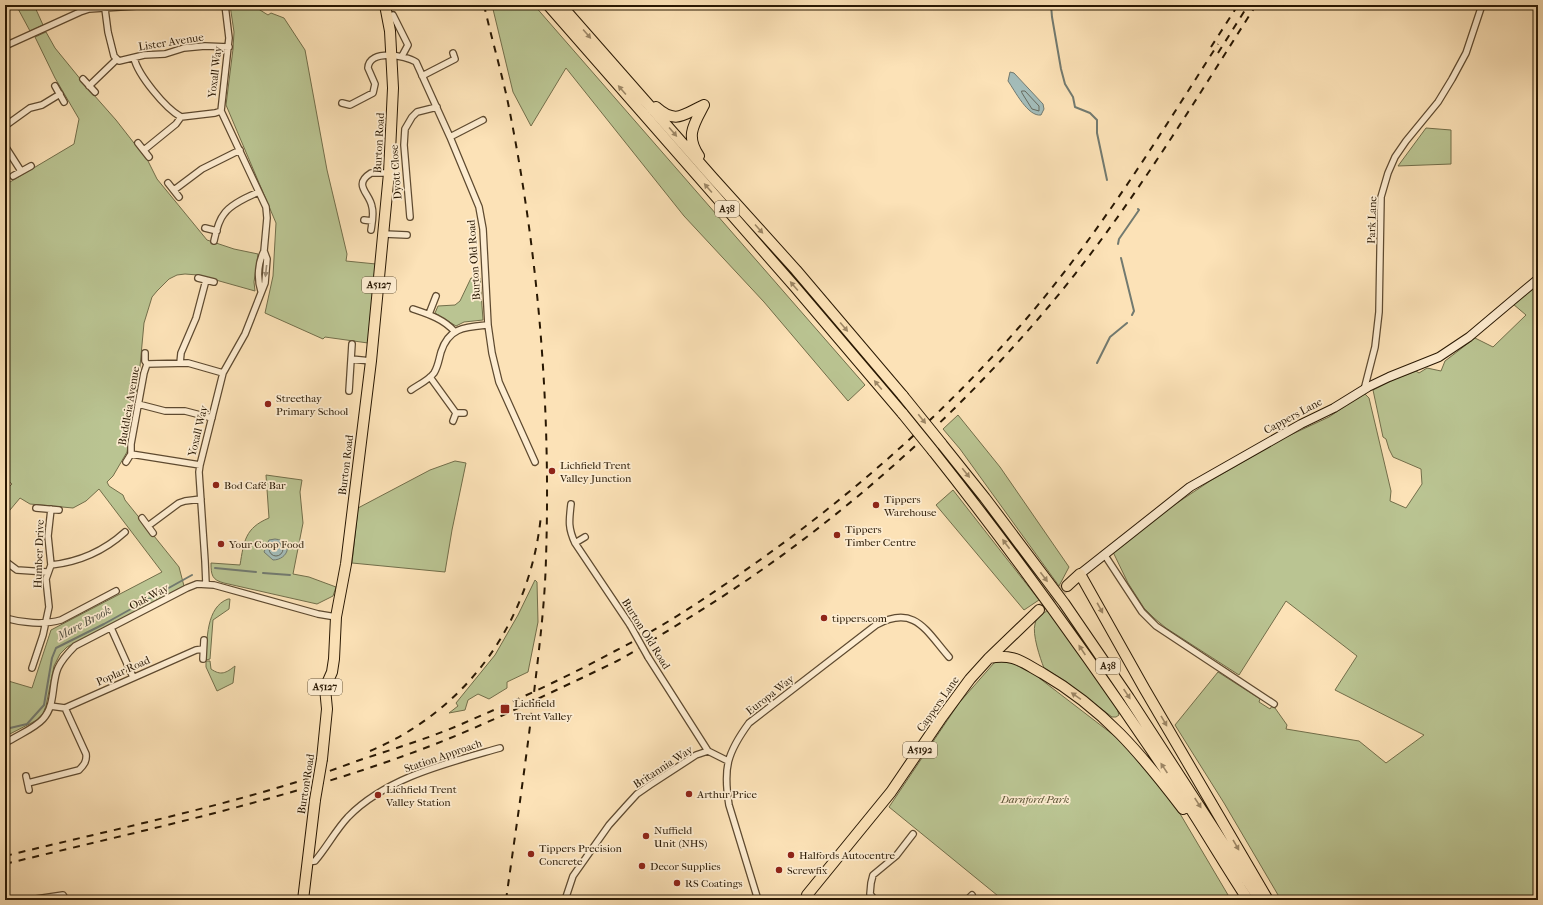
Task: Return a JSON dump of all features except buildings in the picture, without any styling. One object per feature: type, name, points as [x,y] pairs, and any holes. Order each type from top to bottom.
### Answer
[{"type":"highway","name":"Burton Road","points":[[302,900],[322,759],[327,708],[324,688],[332,672],[334,659],[336,617],[346,564],[371,361],[384,234],[393,88],[390,31],[385,5]]},
{"type":"highway","name":"A38","points":[[548,5],[795,287],[903,414],[979,508],[1058,614],[1164,768],[1248,900]]},
{"type":"highway","name":"A38","points":[[561,5],[796,270],[903,396],[985,498],[1064,603],[1129,698],[1260,900]]},
{"type":"highway","points":[[624,77],[661,111],[669,116],[677,118],[704,105],[694,123],[691,139],[697,154],[713,178]]},
{"type":"highway","points":[[1080,574],[1144,688],[1268,900]]},
{"type":"highway","name":"Cappers Lane","points":[[1067,586],[1080,574]]},
{"type":"highway","name":"Cappers Lane","points":[[797,900],[807,897],[891,792],[970,679],[989,658],[1039,610]]},
{"type":"highway","points":[[1009,639],[1009,647],[1013,657]]},
{"type":"highway","points":[[989,658],[997,656],[1013,657],[1057,682],[1082,699],[1118,731],[1155,773],[1237,884]]},
{"type":"street","points":[[5,46],[89,7],[105,9],[152,5]]},
{"type":"street","name":"Yoxall Way","points":[[206,584],[199,472],[200,465],[224,373],[245,334],[260,291],[265,283],[267,259],[264,251],[267,218],[266,207],[221,111],[229,47],[225,5]]},
{"type":"street","name":"Park Lane","points":[[1364,390],[1376,340],[1381,270],[1381,197],[1388,173],[1395,157],[1438,102],[1452,79],[1466,53],[1482,5]]},
{"type":"street","points":[[89,86],[115,58],[105,9]]},
{"type":"street","points":[[342,103],[350,108],[373,93],[376,84],[368,68],[371,60],[379,56],[402,56],[408,45],[393,15]]},
{"type":"street","name":"Lister Avenue","points":[[115,58],[119,60],[144,55],[165,54],[184,48],[205,46],[229,47]]},
{"type":"street","points":[[422,76],[455,59],[452,53]]},
{"type":"street","name":"Burton Old Road","points":[[402,56],[416,62],[450,137],[479,207],[483,229],[488,325],[492,353],[499,382],[535,462]]},
{"type":"street","points":[[134,58],[135,64],[150,86],[171,109],[181,117],[221,111]]},
{"type":"street","points":[[83,79],[95,92]]},
{"type":"street","points":[[55,86],[64,102]]},
{"type":"street","points":[[5,126],[30,108],[42,104],[60,94]]},
{"type":"street","name":"Dyott Close","points":[[410,217],[404,145],[405,130],[412,117],[417,112],[436,107]]},
{"type":"street","points":[[450,137],[481,122],[475,116]]},
{"type":"street","points":[[144,150],[176,124],[181,117]]},
{"type":"street","points":[[138,143],[149,157]]},
{"type":"street","points":[[5,146],[21,172]]},
{"type":"street","points":[[174,190],[202,169],[240,150]]},
{"type":"street","points":[[13,176],[31,166]]},
{"type":"street","points":[[371,230],[373,207],[362,185],[364,180],[371,173],[389,172]]},
{"type":"street","points":[[168,183],[179,197]]},
{"type":"street","points":[[214,241],[225,212],[245,198],[259,192]]},
{"type":"street","name":"Dyott Close","points":[[401,207],[409,206]]},
{"type":"street","points":[[364,220],[372,221]]},
{"type":"street","points":[[204,228],[217,231]]},
{"type":"street","points":[[384,234],[407,235]]},
{"type":"street","points":[[198,278],[214,282]]},
{"type":"street","name":"Cappers Lane","points":[[1080,574],[1190,487],[1364,390],[1389,377],[1439,357],[1453,348],[1538,279]]},
{"type":"street","points":[[180,363],[181,353],[196,318],[206,280]]},
{"type":"street","points":[[429,314],[436,296]]},
{"type":"street","points":[[413,309],[429,314],[449,325],[455,332]]},
{"type":"street","points":[[411,390],[430,377],[437,368],[444,344],[455,332],[466,327],[488,325]]},
{"type":"street","points":[[351,388],[352,344]]},
{"type":"street","name":"Buddleia Avenue","points":[[126,462],[131,454],[131,444],[138,404],[147,364],[145,361],[145,353]]},
{"type":"street","points":[[351,359],[371,361]]},
{"type":"street","points":[[147,364],[188,363],[207,367],[224,373]]},
{"type":"street","points":[[430,377],[456,413]]},
{"type":"street","points":[[138,404],[165,411],[185,411],[212,418]]},
{"type":"street","points":[[456,413],[464,413]]},
{"type":"street","points":[[452,422],[456,413]]},
{"type":"street","points":[[131,454],[200,465]]},
{"type":"street","points":[[148,526],[179,503],[201,499]]},
{"type":"street","name":"Burton Old Road","points":[[571,504],[569,520],[570,532],[575,543],[630,625],[648,657],[708,751]]},
{"type":"street","name":"Humber Drive","points":[[36,508],[59,510]]},
{"type":"street","name":"Humber Drive","points":[[32,668],[49,607],[46,579],[47,572],[51,565],[48,536],[51,509]]},
{"type":"street","points":[[142,518],[153,534]]},
{"type":"street","points":[[51,565],[68,564],[98,552],[126,532]]},
{"type":"street","points":[[575,543],[585,537]]},
{"type":"street","points":[[1104,554],[1142,612],[1156,626],[1274,704]]},
{"type":"street","points":[[5,561],[17,570],[47,572]]},
{"type":"street","name":"Oak Way","points":[[5,741],[9,741],[39,723],[46,716],[50,706],[58,670],[64,657],[75,646],[197,584],[214,585],[318,614],[336,617]]},
{"type":"street","points":[[5,618],[19,621],[45,623],[61,620],[116,591]]},
{"type":"street","name":"Europa Way","points":[[758,899],[729,805],[726,778],[728,761],[735,743],[750,723],[876,625],[885,620],[904,618],[919,623],[949,657]]},
{"type":"street","points":[[111,628],[133,677]]},
{"type":"street","points":[[203,659],[204,640]]},
{"type":"street","name":"Poplar Road","points":[[65,708],[196,650],[203,650]]},
{"type":"street","points":[[28,783],[79,770],[85,764],[86,754],[65,708],[50,706]]},
{"type":"street","name":"Station Approach","points":[[308,862],[312,863],[315,861],[333,834],[348,817],[364,803],[387,788],[455,761],[500,748]]},
{"type":"street","points":[[708,751],[728,761]]},
{"type":"street","name":"Britannia Way","points":[[565,900],[573,876],[609,825],[637,794],[696,755],[708,751]]},
{"type":"street","points":[[26,776],[29,790]]},
{"type":"street","points":[[875,900],[870,894],[870,883],[873,875],[896,856],[913,834]]},
{"type":"street","points":[[29,900],[62,895],[66,900]]},
{"type":"street","points":[[967,900],[972,895]]},
{"type":"green space","points":[[16,5],[34,5],[43,25],[30,31]]},
{"type":"green space","points":[[230,5],[252,5],[268,15],[271,13],[284,18],[305,50],[327,170],[347,254],[346,261],[376,264],[368,343],[325,337],[323,339],[265,313],[273,276],[276,223],[226,105],[234,32]]},
{"type":"green space","points":[[492,5],[534,5],[865,385],[848,401],[764,302],[684,216],[566,68],[531,126],[513,92]]},
{"type":"green space","points":[[46,32],[55,48],[116,120],[148,161],[157,179],[207,240],[234,249],[258,254],[254,282],[255,291],[198,275],[185,274],[177,275],[169,279],[152,297],[144,323],[139,377],[127,452],[113,476],[107,482],[109,486],[123,495],[125,500],[179,567],[184,586],[67,647],[60,654],[54,666],[46,706],[43,713],[37,720],[5,736],[5,680],[32,688],[51,630],[162,572],[99,489],[86,501],[73,508],[30,504],[20,498],[5,516],[5,491],[12,484],[5,478],[5,185],[74,144],[79,119],[55,78],[35,37]]},
{"type":"green space","points":[[1426,128],[1451,130],[1451,164],[1398,166]]},
{"type":"green space","points":[[471,278],[480,278],[483,320],[464,322],[456,326],[435,313],[438,306],[455,305],[460,301]]},
{"type":"green space","points":[[1538,284],[1538,900],[1281,900],[1224,803],[1175,725],[1218,672],[1260,699],[1259,702],[1270,709],[1272,706],[1275,708],[1287,725],[1286,729],[1359,741],[1386,763],[1424,735],[1335,690],[1357,656],[1286,601],[1239,675],[1166,628],[1154,618],[1144,608],[1128,583],[1113,552],[1171,507],[1210,481],[1286,437],[1329,417],[1364,393],[1369,398],[1391,491],[1390,501],[1406,508],[1422,484],[1421,469],[1393,457],[1386,439],[1383,437],[1373,390],[1416,371],[1419,373],[1427,368],[1441,371],[1445,361],[1475,338],[1493,347],[1526,315],[1513,304]]},
{"type":"green space","points":[[958,415],[1000,467],[1069,567],[1059,586],[960,449],[943,429]]},
{"type":"green space","points":[[455,461],[466,463],[445,572],[352,563],[358,508],[430,470]]},
{"type":"green space","points":[[266,475],[302,480],[300,492],[303,523],[293,574],[309,577],[336,587],[333,596],[317,604],[224,583],[215,579],[212,574],[211,563],[240,565],[245,542],[250,531],[255,526],[269,518]]},
{"type":"green space","points":[[953,490],[1039,600],[1024,610],[936,505]]},
{"type":"green space","points":[[535,580],[537,582],[538,622],[528,672],[507,682],[507,688],[489,699],[478,694],[468,700],[465,710],[449,713],[458,706],[456,703],[495,655],[518,615]]},
{"type":"green space","points":[[230,599],[229,609],[213,620],[210,659],[206,660],[209,625],[215,609]]},
{"type":"green space","points":[[1048,610],[1116,706],[1119,715],[1116,717],[1112,717],[1065,681],[1044,668],[1037,646],[1034,628],[1037,619]]},
{"type":"green space","name":"Darnford Park","points":[[1002,660],[1013,662],[1034,674],[1116,737],[1166,790],[1231,900],[1003,900],[889,807],[959,703],[994,663]]},
{"type":"green space","points":[[206,661],[210,661],[211,669],[221,673],[226,672],[235,666],[233,683],[217,691],[206,667]]},
{"type":"water","points":[[1010,72],[1014,73],[1043,104],[1044,109],[1041,115],[1036,115],[1031,112],[1022,102],[1008,81]]},
{"type":"water","points":[[269,540],[281,540],[285,543],[287,550],[282,557],[273,560],[264,552]]},
{"type":"waterway","points":[[1051,5],[1061,69],[1065,84],[1073,97],[1075,107],[1090,113],[1097,120],[1097,133],[1107,180]]},
{"type":"waterway","points":[[1118,244],[1119,239],[1139,210],[1138,209]]},
{"type":"waterway","points":[[1121,258],[1134,311],[1132,315]]},
{"type":"waterway","points":[[1097,363],[1110,337],[1127,323]]},
{"type":"waterway","name":"Mare Brook","points":[[215,568],[256,572]]},
{"type":"waterway","name":"Mare Brook","points":[[263,573],[290,575]]},
{"type":"waterway","name":"Mare Brook","points":[[5,726],[10,728],[27,724],[44,705],[52,658],[56,648],[104,624],[192,575]]},
{"type":"tunnel","points":[[1039,610],[1067,586]]},
{"type":"railway","points":[[484,5],[507,98],[527,212],[540,326],[546,442],[546,558],[539,652],[506,900]]},
{"type":"railway","points":[[1211,47],[1238,5]]},
{"type":"railway","points":[[5,864],[250,804],[347,775],[414,752],[453,737],[529,703],[619,660],[738,586],[787,552],[881,477],[969,394],[1010,350],[1079,270],[1106,233],[1158,158],[1256,5]]},
{"type":"railway","points":[[1218,53],[1247,7]]},
{"type":"railway","points":[[5,856],[190,812],[263,792],[438,734],[578,670],[652,631],[705,598],[794,535],[865,479],[933,418],[965,386],[1027,318],[1079,253],[1127,185],[1218,44]]},
{"type":"railway","points":[[370,751],[405,733],[437,712],[465,686],[488,657],[508,625],[524,590],[535,554],[541,515]]},
{"type":"place","name":"Streethay Primary School","points":[[268,404]]},
{"type":"place","name":"Lichfield Trent Valley Junction","points":[[552,471]]},
{"type":"place","name":"Bod Café Bar","points":[[216,485]]},
{"type":"place","name":"Tippers Warehouse","points":[[876,505]]},
{"type":"place","name":"Tippers Timber Centre","points":[[837,535]]},
{"type":"place","name":"Your Coop Food","points":[[221,544]]},
{"type":"place","name":"tippers.com","points":[[824,618]]},
{"type":"place","name":"Lichfield Trent Valley","points":[[505,709]]},
{"type":"place","name":"Arthur Price","points":[[689,794]]},
{"type":"place","name":"Lichfield Trent Valley Station","points":[[378,795]]},
{"type":"place","name":"Nuffield Unit (NHS)","points":[[646,836]]},
{"type":"place","name":"Tippers Precision Concrete","points":[[531,854]]},
{"type":"place","name":"Halfords Autocentre","points":[[791,855]]},
{"type":"place","name":"Decor Supplies","points":[[642,866]]},
{"type":"place","name":"Screwfix","points":[[779,870]]},
{"type":"place","name":"RS Coatings","points":[[677,883]]}]
